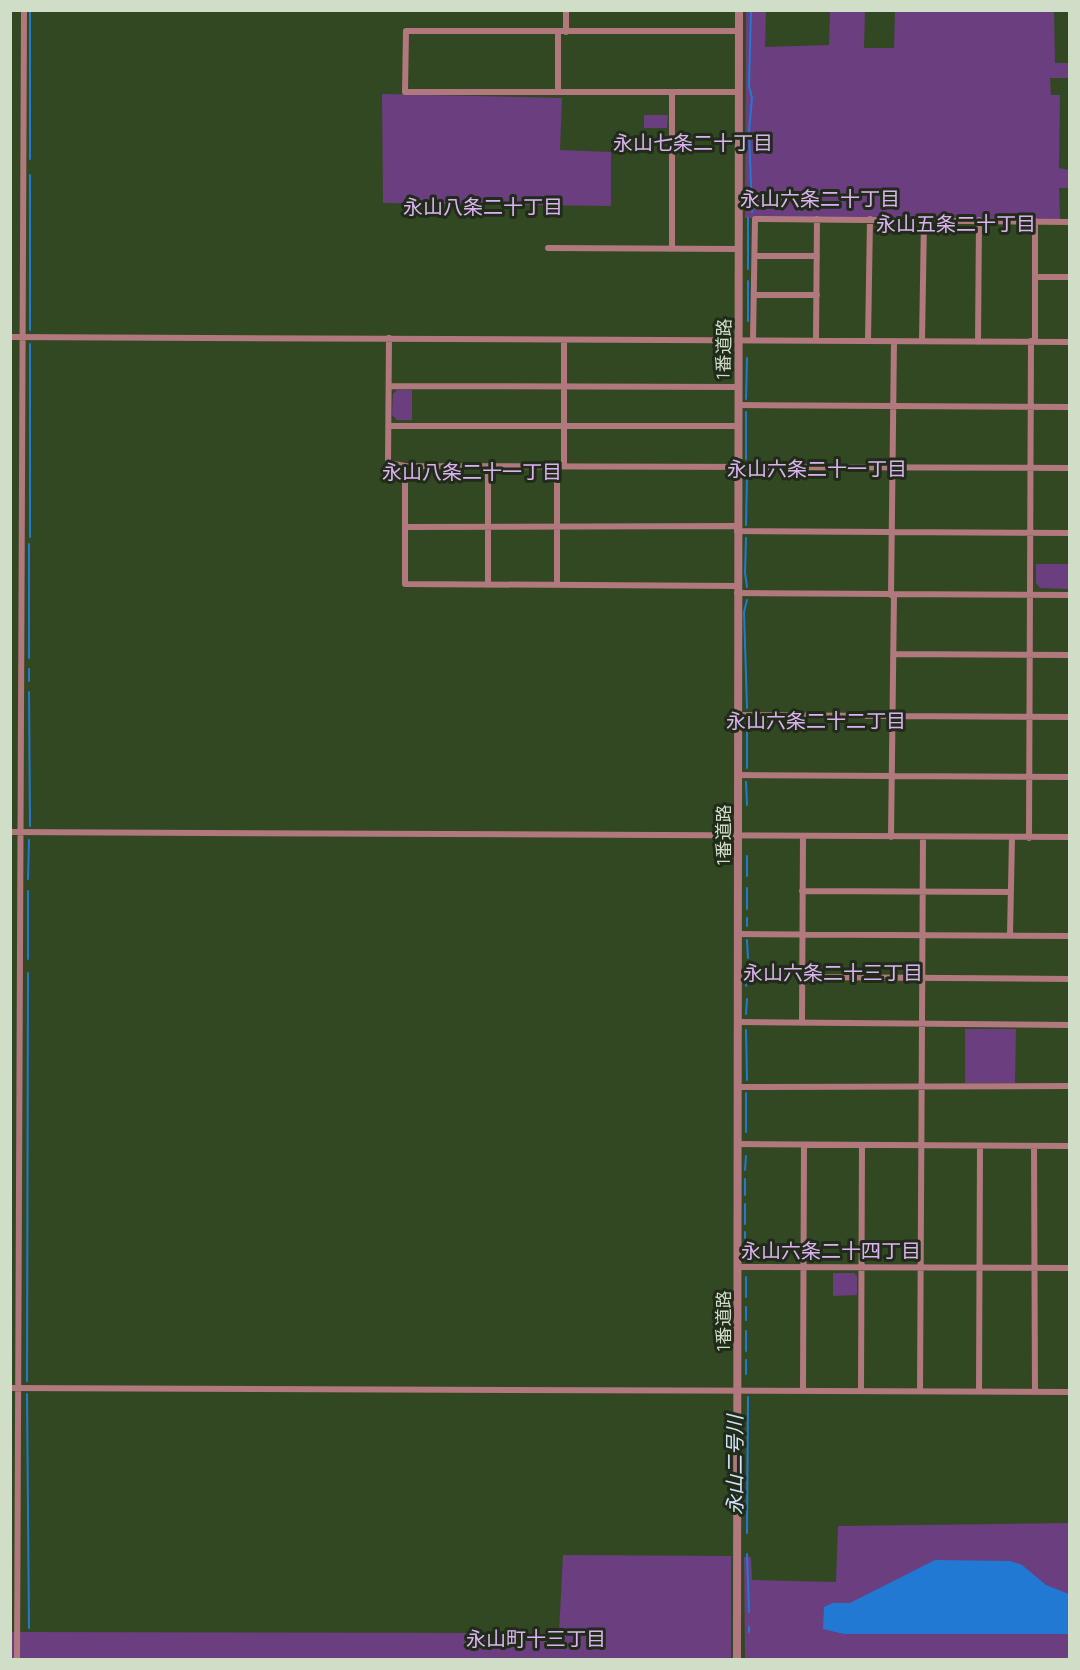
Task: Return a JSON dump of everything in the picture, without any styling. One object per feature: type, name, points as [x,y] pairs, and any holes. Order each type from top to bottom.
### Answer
[{"type":"street","points":[[17,1659],[24,10]]},
{"type":"street","points":[[558,92],[562,32],[566,10]]},
{"type":"street","name":"1番道路","points":[[737,1659],[739,10]]},
{"type":"street","points":[[739,31],[406,32],[405,92],[739,92]]},
{"type":"street","points":[[672,92],[672,249]]},
{"type":"street","points":[[753,340],[755,219],[1070,222]]},
{"type":"street","points":[[816,341],[817,219]]},
{"type":"street","points":[[868,340],[870,219]]},
{"type":"street","points":[[922,341],[924,220]]},
{"type":"street","points":[[978,342],[979,220]]},
{"type":"street","points":[[1029,838],[1030,468],[1035,221]]},
{"type":"street","points":[[548,248],[738,249]]},
{"type":"street","points":[[755,256],[817,256]]},
{"type":"street","points":[[1035,277],[1070,277]]},
{"type":"street","points":[[755,296],[817,295]]},
{"type":"street","points":[[10,338],[1070,342]]},
{"type":"street","points":[[389,338],[388,463],[405,466],[1070,468]]},
{"type":"street","points":[[557,585],[557,527],[564,426],[564,340]]},
{"type":"street","points":[[891,837],[891,717],[894,654],[892,467],[894,341]]},
{"type":"street","points":[[389,386],[737,387]]},
{"type":"street","points":[[738,405],[1070,407]]},
{"type":"street","points":[[389,426],[737,426]]},
{"type":"street","points":[[405,466],[405,584],[737,589],[892,595],[1070,595]]},
{"type":"street","points":[[488,585],[489,466]]},
{"type":"street","points":[[405,526],[1070,533]]},
{"type":"street","points":[[894,654],[1070,655]]},
{"type":"street","points":[[737,715],[1070,717]]},
{"type":"street","points":[[738,776],[1070,777]]},
{"type":"street","points":[[10,832],[1070,837]]},
{"type":"street","points":[[802,836],[802,1023]]},
{"type":"street","points":[[920,1391],[923,837]]},
{"type":"street","points":[[1010,935],[1012,837]]},
{"type":"street","points":[[802,891],[1011,892]]},
{"type":"street","points":[[739,934],[1070,936]]},
{"type":"street","points":[[802,977],[1070,979]]},
{"type":"street","points":[[739,1022],[1070,1025]]},
{"type":"street","points":[[738,1087],[1070,1086]]},
{"type":"street","points":[[738,1144],[1070,1146]]},
{"type":"street","points":[[803,1390],[804,1145]]},
{"type":"street","points":[[861,1391],[862,1145]]},
{"type":"street","points":[[979,1392],[980,1146]]},
{"type":"street","points":[[1034,1146],[1035,1392]]},
{"type":"street","points":[[738,1267],[1070,1268]]},
{"type":"street","points":[[10,1389],[1070,1392]]},
{"type":"shaded area","points":[[865,10],[864,48],[894,48],[895,11],[1054,11],[1055,63],[1070,63],[1069,78],[1050,78],[1051,95],[1060,95],[1059,168],[1069,170],[1069,188],[1059,188],[1060,219],[745,218],[746,11],[766,11],[765,47],[829,45],[830,11]]},
{"type":"shaded area","points":[[382,94],[562,98],[560,150],[611,152],[611,206],[383,203]]},
{"type":"shaded area","points":[[644,115],[668,115],[667,128],[644,128]]},
{"type":"shaded area","points":[[397,390],[412,390],[412,420],[397,420],[392,415],[393,394]]},
{"type":"shaded area","points":[[1036,564],[1069,564],[1069,589],[1040,588],[1036,583]]},
{"type":"shaded area","points":[[965,1029],[1016,1029],[1015,1083],[965,1083]]},
{"type":"shaded area","points":[[833,1273],[854,1273],[857,1276],[857,1295],[833,1296]]},
{"type":"shaded area","points":[[1069,1523],[1069,1659],[745,1659],[744,1557],[751,1557],[752,1580],[836,1582],[838,1526]]},
{"type":"shaded area","points":[[563,1555],[731,1556],[731,1659],[11,1660],[11,1632],[559,1633]]},
{"type":"water","points":[[935,1560],[1010,1561],[1022,1565],[1046,1585],[1069,1594],[1069,1634],[844,1634],[823,1629],[824,1607],[833,1603],[850,1603]]},
{"type":"waterway","points":[[30,10],[30,159]]},
{"type":"waterway","name":"永山二号川","points":[[751,10],[749,86],[752,98],[749,131],[752,212]]},
{"type":"waterway","points":[[30,175],[30,330]]},
{"type":"waterway","name":"永山二号川","points":[[748,218],[748,269]]},
{"type":"waterway","name":"永山二号川","points":[[748,281],[748,321]]},
{"type":"waterway","points":[[30,344],[30,537]]},
{"type":"waterway","name":"永山二号川","points":[[746,399],[747,358]]},
{"type":"waterway","name":"永山二号川","points":[[746,412],[746,459]]},
{"type":"waterway","name":"永山二号川","points":[[746,525],[747,476]]},
{"type":"waterway","name":"永山二号川","points":[[746,538],[747,587]]},
{"type":"waterway","points":[[29,544],[29,658]]},
{"type":"waterway","name":"永山二号川","points":[[747,600],[744,612],[747,708]]},
{"type":"waterway","points":[[29,669],[29,681]]},
{"type":"waterway","points":[[29,692],[30,826]]},
{"type":"waterway","name":"永山二号川","points":[[747,723],[747,768]]},
{"type":"waterway","name":"永山二号川","points":[[746,782],[747,805]]},
{"type":"waterway","points":[[28,879],[29,840]]},
{"type":"waterway","name":"永山二号川","points":[[747,856],[747,876]]},
{"type":"waterway","name":"永山二号川","points":[[747,888],[747,909]]},
{"type":"waterway","points":[[28,891],[28,959]]},
{"type":"waterway","name":"永山二号川","points":[[747,918],[747,926]]},
{"type":"waterway","name":"永山二号川","points":[[747,940],[748,958]]},
{"type":"waterway","points":[[27,1381],[28,973]]},
{"type":"waterway","name":"永山二号川","points":[[746,986],[748,974]]},
{"type":"waterway","name":"永山二号川","points":[[746,1014],[747,999]]},
{"type":"waterway","name":"永山二号川","points":[[746,1030],[747,1080]]},
{"type":"waterway","name":"永山二号川","points":[[746,1093],[746,1132]]},
{"type":"waterway","name":"永山二号川","points":[[745,1170],[746,1156]]},
{"type":"waterway","name":"永山二号川","points":[[745,1179],[745,1195]]},
{"type":"waterway","name":"永山二号川","points":[[745,1204],[745,1224]]},
{"type":"waterway","name":"永山二号川","points":[[745,1232],[745,1238]]},
{"type":"waterway","name":"永山二号川","points":[[745,1247],[745,1256]]},
{"type":"waterway","name":"永山二号川","points":[[746,1277],[746,1297]]},
{"type":"waterway","name":"永山二号川","points":[[746,1307],[746,1320]]},
{"type":"waterway","name":"永山二号川","points":[[746,1331],[746,1351]]},
{"type":"waterway","name":"永山二号川","points":[[746,1360],[746,1374]]},
{"type":"waterway","points":[[27,1394],[29,1628]]},
{"type":"waterway","name":"永山二号川","points":[[747,1533],[748,1397]]},
{"type":"waterway","name":"永山二号川","points":[[747,1554],[749,1612]]},
{"type":"waterway","name":"永山二号川","points":[[749,1627],[749,1632]]},
{"type":"district","name":"永山七条二十丁目","points":[[693,142]]},
{"type":"district","name":"永山六条二十丁目","points":[[820,198]]},
{"type":"district","name":"永山八条二十丁目","points":[[483,206]]},
{"type":"district","name":"永山五条二十丁目","points":[[956,223]]},
{"type":"district","name":"永山六条二十一丁目","points":[[817,468]]},
{"type":"district","name":"永山八条二十一丁目","points":[[472,471]]},
{"type":"district","name":"永山六条二十二丁目","points":[[816,720]]},
{"type":"district","name":"永山六条二十三丁目","points":[[833,972]]},
{"type":"district","name":"永山六条二十四丁目","points":[[831,1250]]},
{"type":"district","name":"永山町十三丁目","points":[[536,1638]]}]
